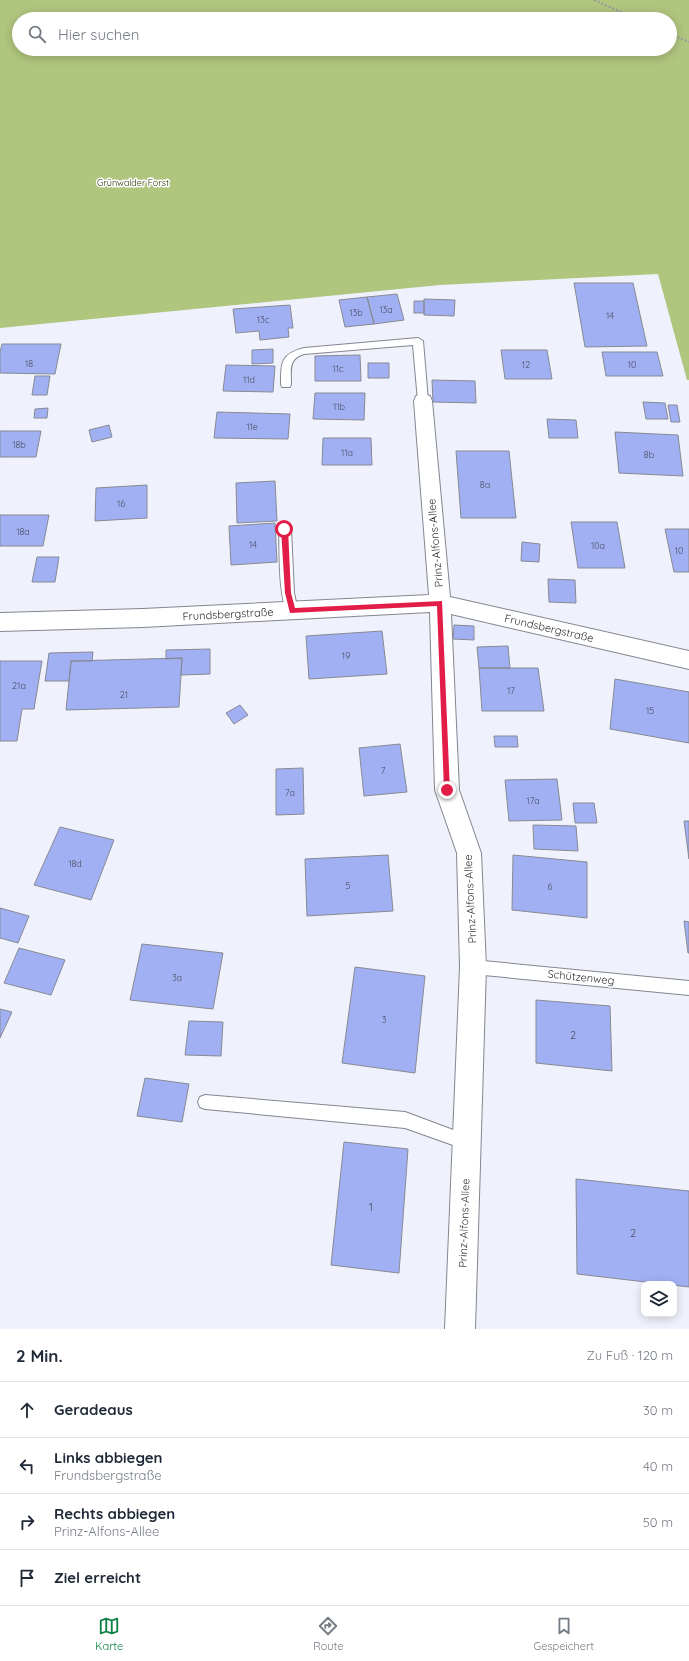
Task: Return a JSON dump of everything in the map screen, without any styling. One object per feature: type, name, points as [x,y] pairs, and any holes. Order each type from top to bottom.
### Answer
[{"type":"street","name":"Prinz-Alfons-Allee","points":[[423,401],[440,603],[447,790],[469,853],[473,967],[460,1329]]},
{"type":"street","name":"Frundsbergstraße","points":[[0,622],[143,618],[440,603],[689,660]]},
{"type":"lane","points":[[286,384],[286,366],[288,358],[294,354],[304,351],[418,341],[423,401]]},
{"type":"lane","points":[[284,529],[288,593],[292,611]]},
{"type":"lane","name":"Schützenweg","points":[[473,967],[689,988]]},
{"type":"lane","points":[[205,1102],[405,1120],[467,1142]]},
{"type":"path","points":[[594,0],[621,12]]},
{"type":"path","points":[[677,37],[689,42]]},
{"type":"green space","name":"Grünwalder Forst","points":[[0,0],[689,0],[689,380],[687,380],[658,274],[440,285],[0,328]]},
{"type":"building","points":[[574,283],[633,283],[647,346],[585,347]]},
{"type":"building","points":[[397,294],[404,320],[374,324],[367,297]]},
{"type":"building","points":[[367,297],[374,324],[345,327],[339,300]]},
{"type":"building","points":[[424,299],[455,300],[454,316],[424,315]]},
{"type":"building","points":[[414,301],[424,301],[424,313],[414,313]]},
{"type":"building","points":[[290,305],[293,328],[288,328],[289,337],[260,340],[259,331],[236,333],[233,309]]},
{"type":"building","points":[[2,344],[61,344],[55,374],[0,373],[0,352]]},
{"type":"building","points":[[273,349],[273,363],[252,364],[252,350]]},
{"type":"building","points":[[501,350],[547,350],[552,379],[505,379]]},
{"type":"building","points":[[602,352],[657,352],[663,376],[606,376]]},
{"type":"building","points":[[360,355],[361,381],[315,381],[315,356]]},
{"type":"building","points":[[368,363],[389,363],[389,378],[368,378]]},
{"type":"building","points":[[226,365],[275,366],[273,392],[223,391]]},
{"type":"building","points":[[35,376],[50,376],[47,395],[32,395]]},
{"type":"building","points":[[432,380],[475,381],[476,403],[433,402]]},
{"type":"building","points":[[315,393],[365,393],[364,420],[313,419]]},
{"type":"building","points":[[643,402],[665,403],[668,419],[646,419]]},
{"type":"building","points":[[668,405],[677,405],[680,422],[671,422]]},
{"type":"building","points":[[48,408],[47,418],[34,418],[35,409]]},
{"type":"building","points":[[217,412],[290,414],[288,439],[214,438]]},
{"type":"building","points":[[547,419],[576,420],[578,438],[549,438]]},
{"type":"building","points":[[109,425],[112,437],[92,442],[89,430]]},
{"type":"building","points":[[0,431],[41,431],[36,457],[0,457]]},
{"type":"building","points":[[615,432],[678,435],[683,476],[619,473]]},
{"type":"building","points":[[323,438],[371,438],[372,465],[322,465]]},
{"type":"building","points":[[456,451],[509,451],[516,518],[461,518]]},
{"type":"building","points":[[275,481],[277,521],[237,523],[236,483]]},
{"type":"building","points":[[147,485],[147,518],[95,521],[96,488]]},
{"type":"building","points":[[0,515],[49,515],[43,546],[0,546]]},
{"type":"building","points":[[571,522],[617,522],[625,568],[578,568]]},
{"type":"building","points":[[275,523],[277,562],[231,565],[229,526]]},
{"type":"building","points":[[665,529],[689,529],[689,572],[674,572]]},
{"type":"building","points":[[522,542],[540,544],[539,562],[521,561]]},
{"type":"building","points":[[37,557],[59,557],[55,582],[32,582]]},
{"type":"building","points":[[548,579],[575,580],[576,603],[549,602]]},
{"type":"building","points":[[454,625],[474,626],[474,640],[453,639]]},
{"type":"building","points":[[382,631],[387,674],[309,679],[306,636]]},
{"type":"building","points":[[508,646],[510,668],[479,668],[477,647]]},
{"type":"building","points":[[210,649],[210,674],[181,675],[182,658],[166,659],[166,650]]},
{"type":"building","points":[[93,652],[92,661],[71,661],[69,681],[45,681],[49,653]]},
{"type":"building","points":[[182,658],[179,707],[66,710],[71,661]]},
{"type":"building","points":[[0,661],[42,661],[34,709],[22,709],[17,741],[0,741]]},
{"type":"building","points":[[479,668],[538,668],[544,711],[482,711]]},
{"type":"building","points":[[615,679],[689,692],[689,743],[610,729]]},
{"type":"building","points":[[240,705],[248,715],[234,724],[226,713]]},
{"type":"building","points":[[494,736],[517,736],[518,747],[495,747]]},
{"type":"building","points":[[400,744],[407,792],[364,796],[359,748]]},
{"type":"building","points":[[303,768],[304,814],[276,815],[276,769]]},
{"type":"building","points":[[557,779],[562,820],[509,821],[505,780]]},
{"type":"building","points":[[573,803],[594,803],[597,823],[575,823]]},
{"type":"building","points":[[684,821],[689,821],[689,859]]},
{"type":"building","points":[[533,825],[576,826],[578,851],[534,849]]},
{"type":"building","points":[[60,827],[114,840],[91,900],[34,885]]},
{"type":"building","points":[[388,855],[393,911],[307,916],[305,859]]},
{"type":"building","points":[[513,855],[587,862],[587,918],[512,910]]},
{"type":"building","points":[[0,908],[29,916],[18,943],[0,938]]},
{"type":"building","points":[[684,921],[689,922],[689,953],[688,953]]},
{"type":"building","points":[[142,944],[223,953],[213,1009],[130,1000]]},
{"type":"building","points":[[19,948],[65,960],[51,995],[4,983]]},
{"type":"building","points":[[355,967],[425,976],[415,1073],[342,1063]]},
{"type":"building","points":[[536,1000],[610,1006],[612,1071],[536,1063]]},
{"type":"building","points":[[0,1009],[12,1012],[0,1038]]},
{"type":"building","points":[[189,1021],[223,1022],[221,1056],[185,1055]]},
{"type":"building","points":[[145,1078],[189,1084],[182,1122],[137,1116]]},
{"type":"building","points":[[344,1142],[408,1149],[399,1273],[331,1265]]},
{"type":"building","points":[[576,1179],[689,1191],[689,1287],[677,1286],[677,1281],[641,1281],[577,1274]]},
{"type":"route","points":[[284,529],[288,593],[292,611],[440,603],[447,790]]}]
